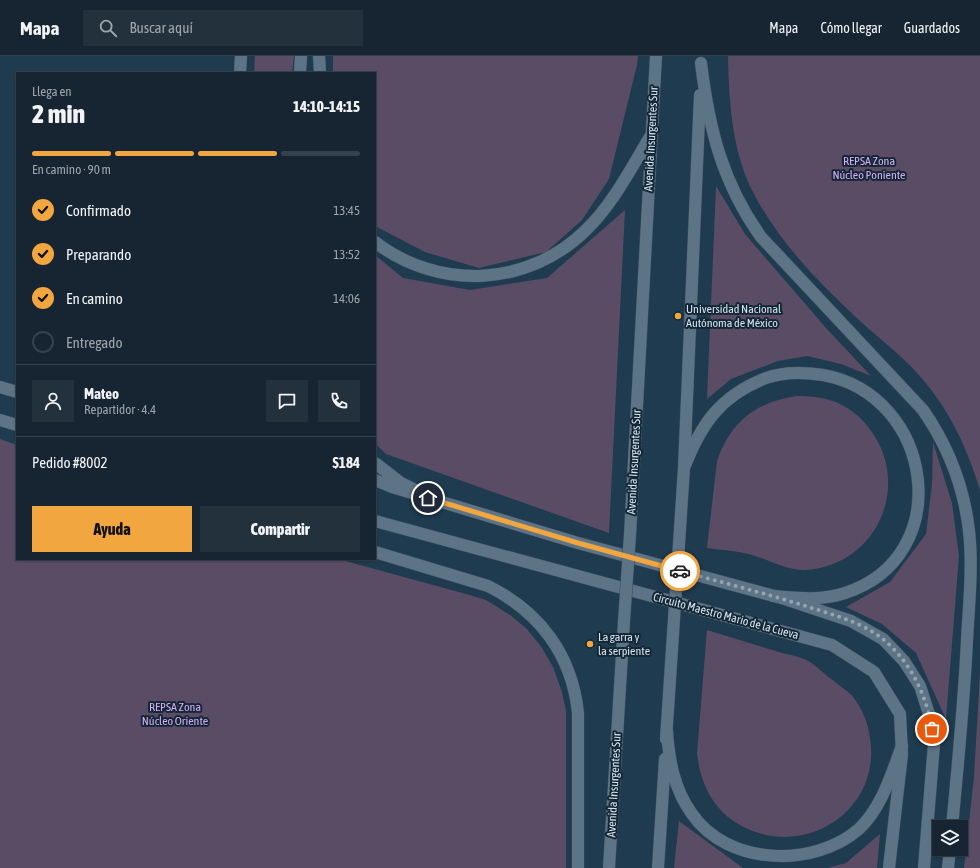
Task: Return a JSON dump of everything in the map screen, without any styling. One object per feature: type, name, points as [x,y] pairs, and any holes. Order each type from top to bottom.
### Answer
[{"type":"main road","points":[[240,72],[241,56]]},
{"type":"main road","points":[[300,72],[301,56]]},
{"type":"main road","points":[[320,56],[320,72]]},
{"type":"main road","name":"Avenida Insurgentes Sur","points":[[609,868],[630,535],[656,56]]},
{"type":"main road","points":[[658,868],[684,468],[702,60]]},
{"type":"main road","points":[[702,60],[707,109],[717,149],[732,188],[750,222],[761,237],[923,410],[941,438],[956,476],[969,530],[970,559],[965,689],[953,820]]},
{"type":"main road","points":[[376,243],[410,263],[430,269],[465,276],[481,277],[521,270],[554,255],[586,230],[608,203],[651,135]]},
{"type":"main road","points":[[684,468],[698,436],[716,410],[748,386],[773,376],[786,373],[813,373],[830,376],[851,384],[874,398],[893,416],[902,428],[914,456],[917,470],[918,500],[914,525],[910,538],[894,561],[884,572],[846,593],[818,599],[773,596]]},
{"type":"main road","points":[[0,387],[16,392]]},
{"type":"main road","points":[[0,420],[16,425]]},
{"type":"main road","points":[[376,464],[401,483],[440,502]]},
{"type":"main road","points":[[376,480],[440,502],[578,543],[773,596],[851,621],[883,639],[904,661],[920,686],[929,714],[934,744],[924,868]]},
{"type":"main road","name":"Circuito Maestro Mario de la Cueva","points":[[376,521],[832,645],[874,672],[900,714],[902,754],[889,868]]},
{"type":"main road","points":[[376,552],[500,591],[521,605],[532,616],[556,646],[568,669],[577,701],[578,868]]},
{"type":"main road","points":[[667,731],[670,764],[673,776],[686,803],[699,823],[719,841],[733,848],[751,854],[770,857],[800,858],[812,856],[834,847],[860,829],[882,798],[902,746]]},
{"type":"main road","points":[[948,868],[949,856]]},
{"type":"shaded area","name":"Universidad Nacional Autónoma de México","points":[[0,56],[980,56],[980,868],[0,868]]},
{"type":"green space","points":[[255,56],[294,56],[292,72],[254,72]]},
{"type":"green space","points":[[333,56],[638,56],[609,179],[582,220],[546,252],[479,268],[425,252],[377,227],[376,72],[333,72]]},
{"type":"green space","name":"REPSA Zona Núcleo Poniente","points":[[728,56],[980,56],[980,490],[963,443],[939,400],[929,387],[906,362],[821,283],[777,232],[765,213],[747,178],[736,144],[729,91]]},
{"type":"green space","points":[[716,186],[745,234],[826,328],[871,376],[841,364],[807,356],[778,361],[731,379],[707,399]]},
{"type":"green space","points":[[625,210],[609,533],[386,454],[376,444],[376,256],[403,278],[470,290],[547,278]]},
{"type":"green space","points":[[797,396],[820,398],[838,403],[862,419],[869,428],[882,450],[888,473],[887,497],[880,519],[868,539],[851,554],[830,565],[804,570],[784,567],[747,554],[707,548],[717,461],[730,435],[738,424],[757,409],[769,403]]},
{"type":"green space","name":"REPSA Zona Núcleo Oriente","points":[[0,439],[16,445],[16,560],[342,560],[486,600],[510,615],[527,629],[542,648],[553,667],[562,692],[566,711],[566,868],[0,868]]},
{"type":"green space","points":[[933,442],[952,503],[959,556],[946,719],[916,653],[882,624],[846,607],[890,582],[926,534],[932,484]]},
{"type":"green space","points":[[707,630],[805,659],[815,665],[851,695],[856,701],[864,716],[869,732],[870,764],[864,787],[851,807],[833,822],[812,833],[789,837],[764,835],[740,825],[722,812],[715,804],[701,775],[697,753]]},
{"type":"green space","points":[[980,672],[980,868],[964,868],[965,856],[968,856],[968,832],[974,777]]},
{"type":"green space","points":[[679,821],[743,868],[674,868]]},
{"type":"green space","points":[[880,834],[877,868],[827,868],[846,863]]},
{"type":"way so far","points":[[680,571],[785,599],[851,621],[883,639],[904,661],[920,686],[932,729]]},
{"type":"place","name":"Universidad Nacional Autónoma de México","points":[[678,316]]},
{"type":"place","name":"La garra y la serpiente","points":[[590,644]]},
{"type":"route","points":[[428,498],[578,543],[680,571]]}]
